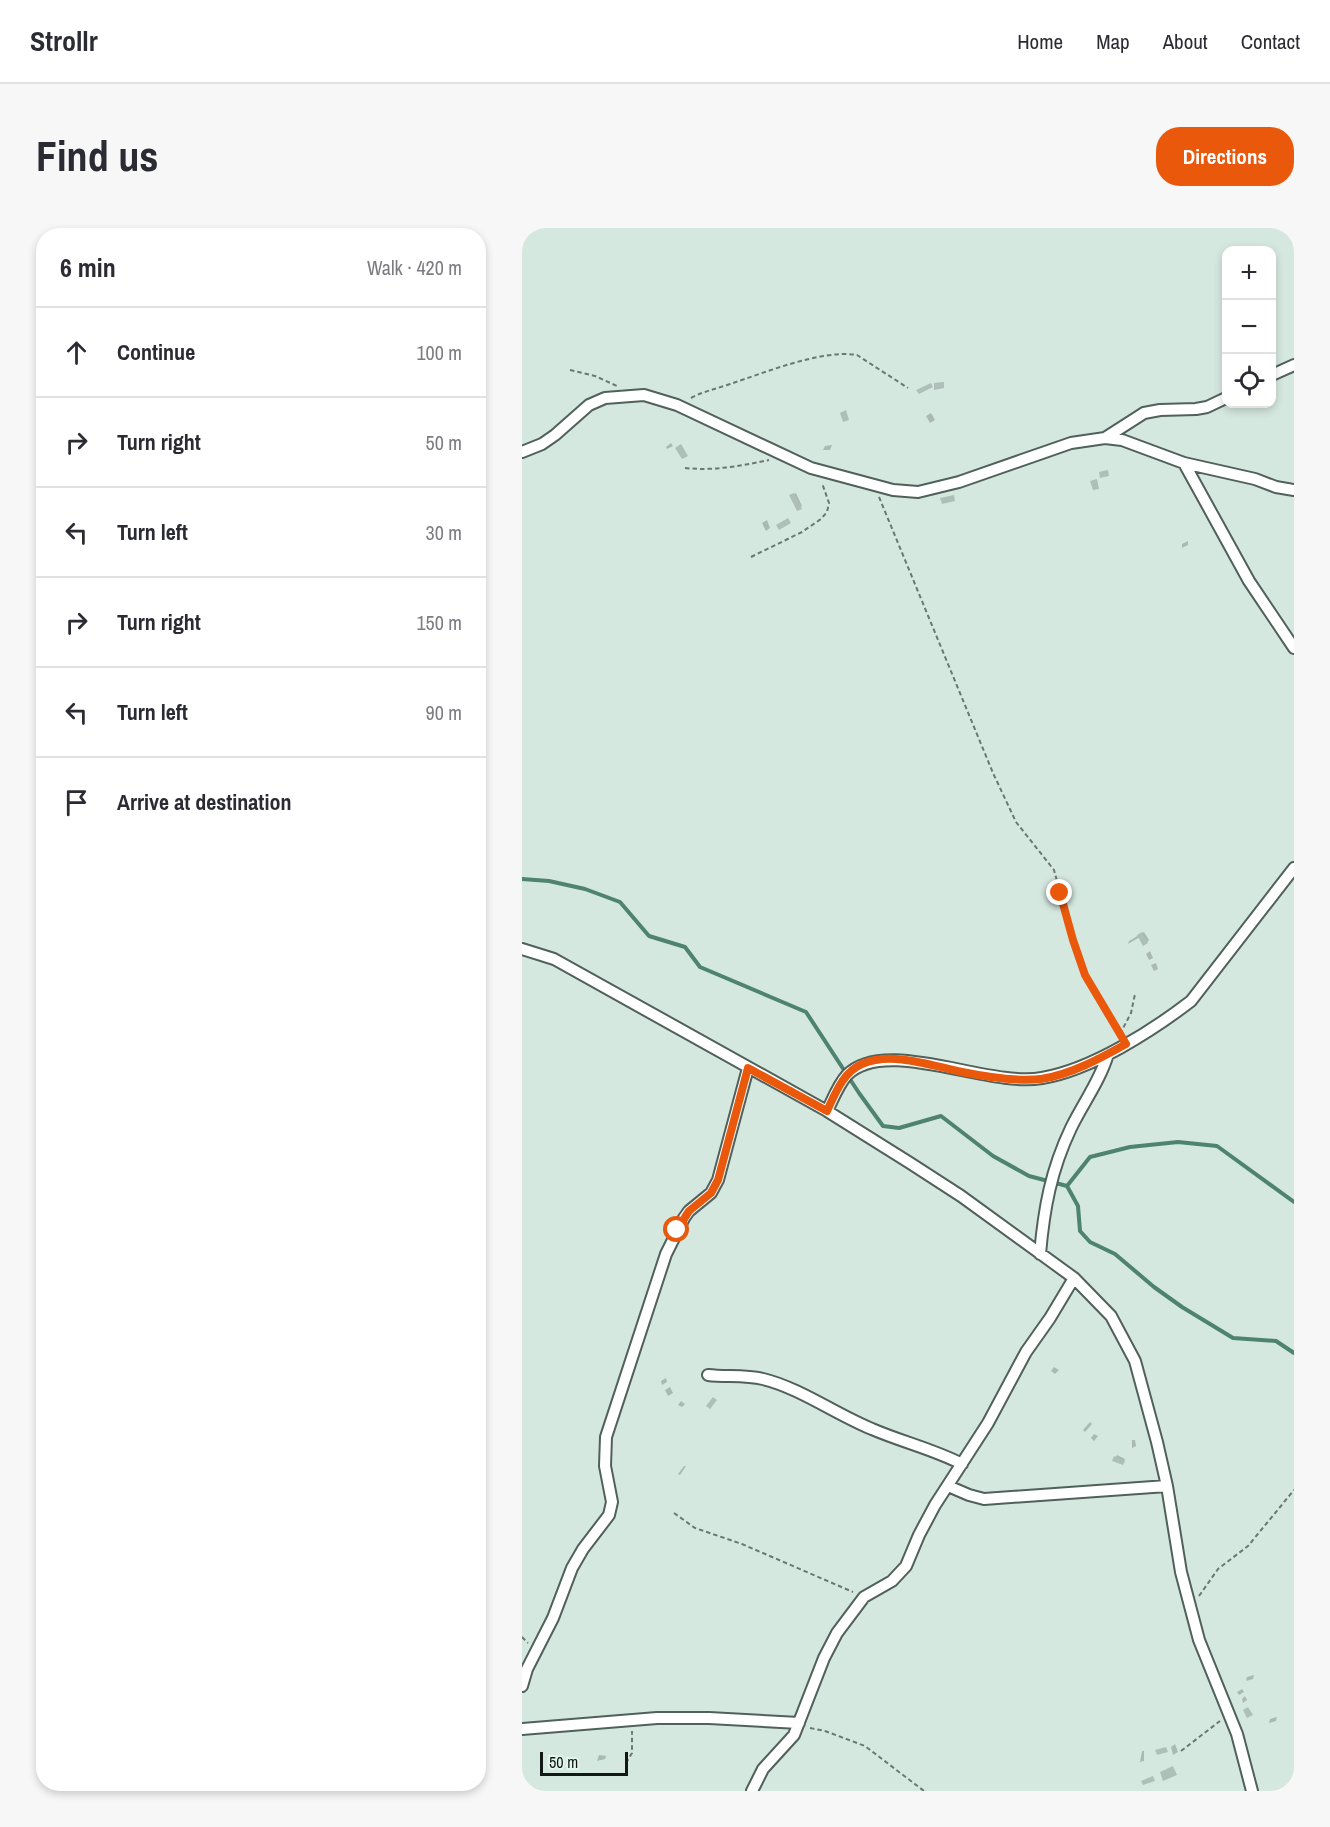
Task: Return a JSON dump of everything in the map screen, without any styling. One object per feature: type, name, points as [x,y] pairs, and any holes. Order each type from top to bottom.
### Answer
[{"type":"street","points":[[1276,373],[1294,365]]},
{"type":"street","points":[[522,452],[542,444],[555,435],[589,405],[605,398],[632,395],[656,398],[677,405],[818,470],[893,490],[918,492],[959,482],[1071,443],[1105,438],[1122,440],[1184,463],[1294,490]]},
{"type":"street","points":[[1105,438],[1144,413],[1196,409],[1222,400]]},
{"type":"street","points":[[1184,463],[1249,581],[1294,648]]},
{"type":"street","points":[[827,1111],[847,1075],[862,1064],[880,1060],[905,1060],[1003,1078],[1041,1079],[1069,1071],[1108,1054],[1123,1039],[1174,1014],[1191,1001],[1294,868]]},
{"type":"street","points":[[522,949],[554,959],[827,1111],[961,1196],[1074,1278],[1111,1316],[1135,1361],[1167,1486],[1181,1572],[1209,1667],[1240,1743],[1252,1791]]},
{"type":"street","points":[[1040,1254],[1044,1211],[1051,1182],[1070,1131],[1103,1072],[1108,1054]]},
{"type":"street","points":[[522,1686],[527,1669],[553,1617],[572,1568],[583,1549],[609,1515],[612,1502],[605,1466],[606,1437],[666,1254],[684,1218],[711,1193],[718,1180],[748,1068]]},
{"type":"street","points":[[752,1791],[757,1776],[794,1735],[824,1658],[841,1626],[864,1597],[892,1581],[906,1566],[919,1535],[992,1416],[1026,1352],[1074,1278]]},
{"type":"street","points":[[708,1375],[752,1378],[775,1383],[825,1405],[872,1430],[932,1450],[962,1464]]},
{"type":"street","points":[[948,1486],[984,1499],[1167,1486]]},
{"type":"street","points":[[522,1729],[633,1719],[709,1718],[799,1724]]},
{"type":"path","points":[[677,405],[705,391],[765,373],[816,358],[848,354],[857,355],[908,388]]},
{"type":"path","points":[[570,370],[595,376],[632,395]]},
{"type":"path","points":[[685,468],[726,468],[786,456]]},
{"type":"path","points":[[751,557],[802,532],[822,519],[829,503],[818,470]]},
{"type":"path","points":[[874,485],[993,773],[1016,822],[1054,870],[1085,975],[1123,1039]]},
{"type":"path","points":[[1123,1039],[1135,994]]},
{"type":"path","points":[[1191,1608],[1218,1569],[1248,1546],[1294,1490]]},
{"type":"path","points":[[674,1513],[695,1528],[742,1544],[864,1597]]},
{"type":"path","points":[[1181,1751],[1229,1713]]},
{"type":"path","points":[[626,1763],[632,1753],[633,1719]]},
{"type":"path","points":[[799,1724],[865,1746],[924,1791]]},
{"type":"building","points":[[944,382],[944,388],[934,390],[934,383]]},
{"type":"building","points":[[931,383],[933,387],[919,394],[916,390]]},
{"type":"building","points":[[846,410],[849,420],[843,422],[840,413]]},
{"type":"building","points":[[681,444],[688,456],[682,459],[675,448]]},
{"type":"building","points":[[1108,470],[1109,476],[1100,478],[1099,472]]},
{"type":"building","points":[[1097,479],[1099,489],[1093,490],[1090,481]]},
{"type":"building","points":[[794,493],[802,509],[797,511],[789,495]]},
{"type":"building","points":[[954,495],[955,501],[942,504],[940,498]]},
{"type":"building","points":[[788,518],[791,523],[779,530],[776,525]]},
{"type":"building","points":[[1142,932],[1148,943],[1143,946],[1137,935]]},
{"type":"building","points":[[713,1397],[717,1400],[710,1409],[706,1406]]},
{"type":"building","points":[[1114,1456],[1125,1461],[1123,1465],[1112,1461]]},
{"type":"building","points":[[1248,1707],[1253,1715],[1247,1718],[1243,1710]]},
{"type":"building","points":[[1166,1747],[1168,1752],[1157,1755],[1155,1750]]},
{"type":"building","points":[[1173,1766],[1177,1775],[1163,1781],[1160,1772]]},
{"type":"building","points":[[1153,1776],[1155,1781],[1143,1785],[1141,1781]]},
{"type":"waterway","points":[[522,879],[549,881],[585,889],[620,902],[649,936],[685,947],[700,967],[806,1012],[883,1126],[899,1128],[941,1116],[993,1156],[1029,1176],[1067,1186],[1090,1157],[1130,1147],[1178,1142],[1217,1146],[1294,1202]]},
{"type":"waterway","points":[[1067,1186],[1078,1206],[1080,1231],[1090,1242],[1115,1254],[1182,1307],[1233,1338],[1276,1341],[1294,1353]]},
{"type":"route","points":[[677,1230],[689,1211],[711,1193],[718,1180],[748,1068],[827,1111],[847,1075],[862,1064],[880,1060],[905,1060],[1003,1078],[1041,1079],[1069,1071],[1126,1044],[1085,975],[1060,893]]}]
